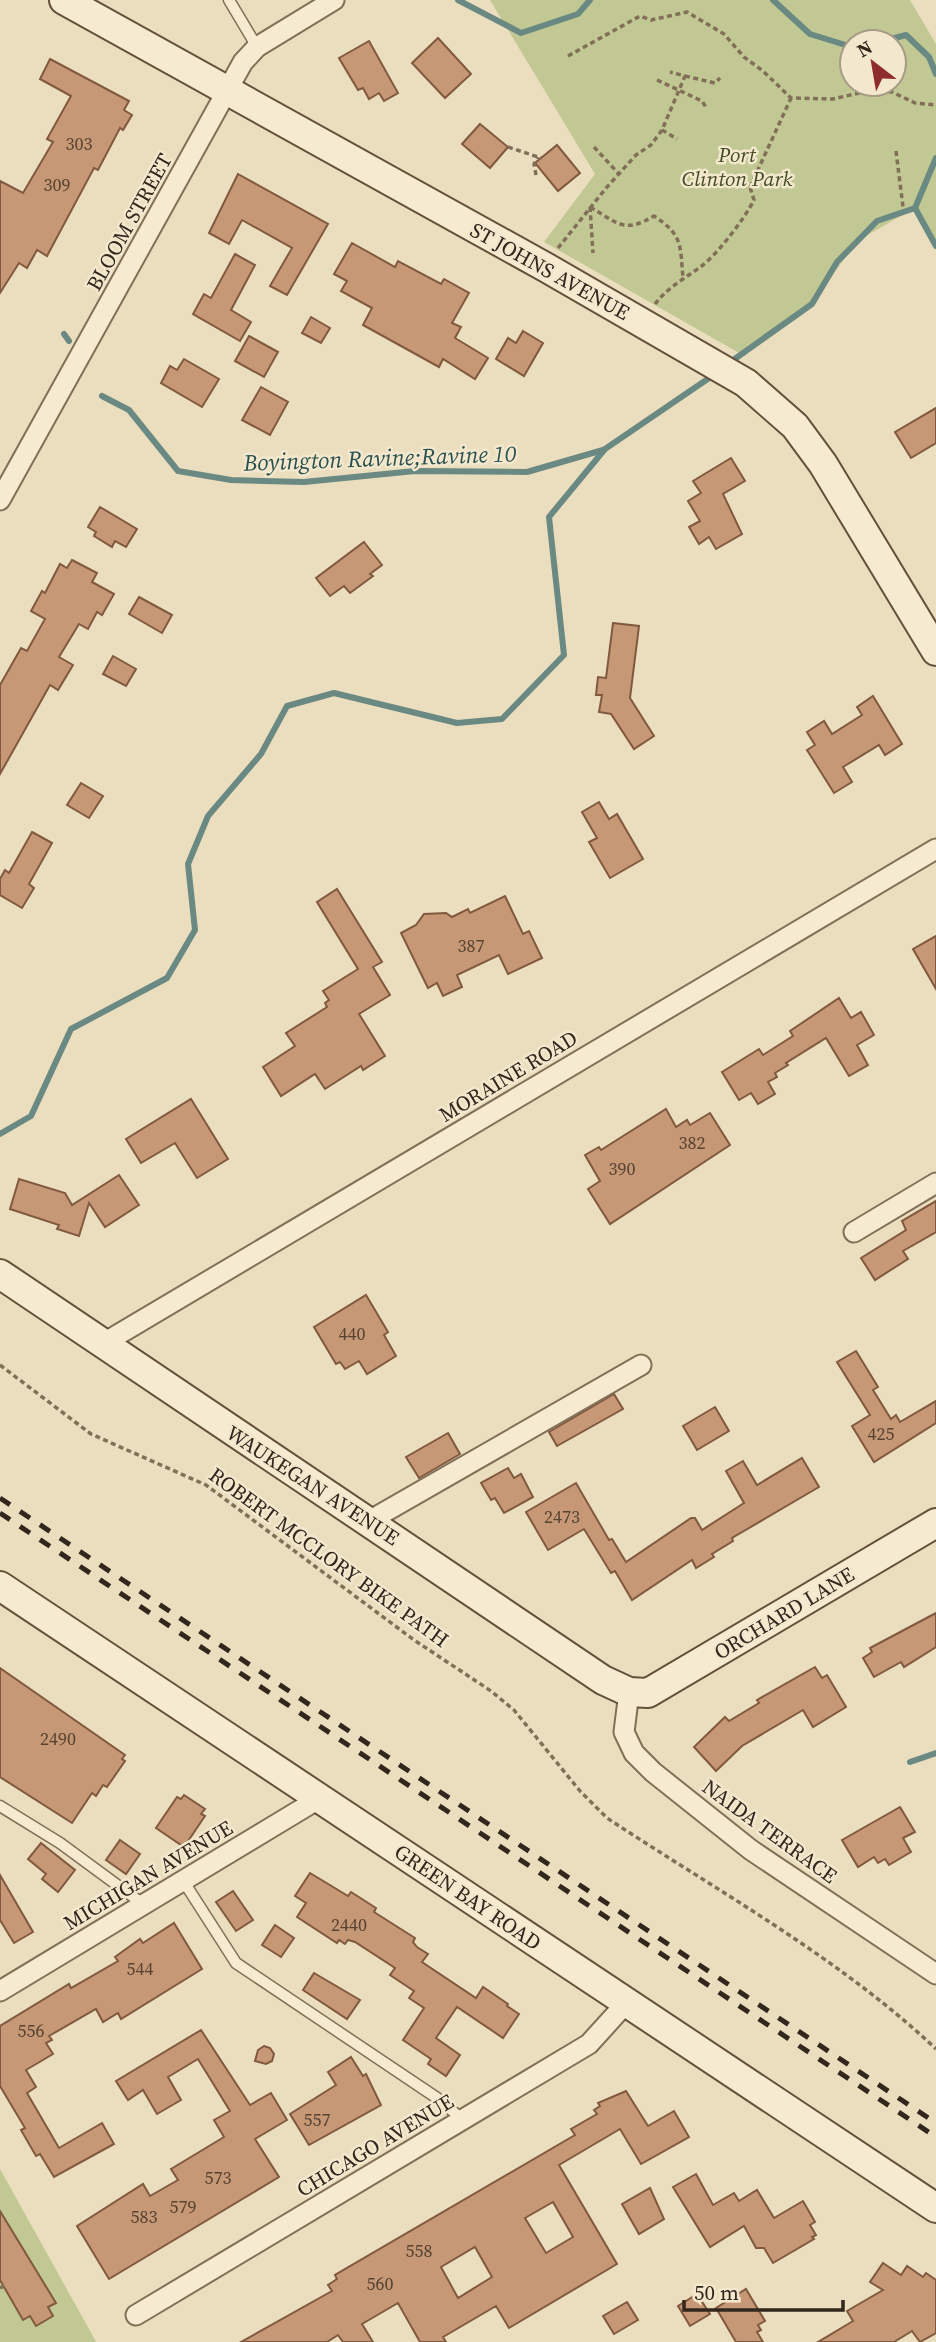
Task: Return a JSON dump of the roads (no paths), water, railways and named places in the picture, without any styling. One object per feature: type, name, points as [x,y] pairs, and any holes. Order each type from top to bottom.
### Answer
[{"type":"street","name":"ST JOHNS AVENUE","points":[[64,0],[547,268],[651,316],[772,402],[795,426],[823,464],[936,651]]},
{"type":"street","name":"BLOOM STREET","points":[[0,500],[243,62],[257,47],[334,0]]},
{"type":"street","name":"MORAINE ROAD","points":[[104,1343],[936,849]]},
{"type":"street","points":[[854,1232],[936,1183]]},
{"type":"street","name":"WAUKEGAN AVENUE","points":[[0,1273],[201,1412],[369,1521],[603,1680],[629,1692]]},
{"type":"street","points":[[369,1521],[641,1365]]},
{"type":"street","name":"ORCHARD LANE","points":[[629,1692],[648,1693],[936,1523]]},
{"type":"street","name":"GREEN BAY ROAD","points":[[0,1586],[936,2208]]},
{"type":"street","name":"NAIDA TERRACE","points":[[629,1692],[624,1732],[634,1753],[653,1772],[751,1850],[936,1974]]},
{"type":"street","name":"MICHIGAN AVENUE","points":[[0,1991],[320,1798]]},
{"type":"street","name":"CHICAGO AVENUE","points":[[136,2315],[589,2044],[627,2002]]},
{"type":"lane","points":[[229,0],[257,47]]},
{"type":"lane","points":[[0,1806],[60,1843],[144,1905]]},
{"type":"lane","points":[[184,1882],[236,1963],[437,2098],[462,2119]]},
{"type":"waterway","name":"Boyington Ravine;Ravine 10","points":[[458,0],[521,33],[578,14],[590,0]]},
{"type":"waterway","name":"Boyington Ravine;Ravine 10","points":[[773,0],[810,34],[838,43]]},
{"type":"waterway","name":"Boyington Ravine;Ravine 10","points":[[908,37],[929,57],[936,74]]},
{"type":"waterway","name":"Boyington Ravine;Ravine 10","points":[[915,208],[936,158]]},
{"type":"waterway","name":"Boyington Ravine;Ravine 10","points":[[729,363],[812,304],[837,262],[877,221],[915,208],[936,246]]},
{"type":"waterway","points":[[64,334],[69,341]]},
{"type":"waterway","name":"Boyington Ravine;Ravine 10","points":[[0,1134],[31,1116],[71,1029],[167,978],[195,930],[188,864],[208,816],[261,754],[287,706],[334,693],[457,723],[502,719],[564,655],[549,517],[605,449],[715,374]]},
{"type":"waterway","name":"Boyington Ravine;Ravine 10","points":[[102,396],[129,410],[178,471],[231,480],[304,482],[415,471],[527,472],[603,450]]},
{"type":"waterway","points":[[910,1762],[936,1753]]},
{"type":"railway","points":[[0,1498],[936,2123]]},
{"type":"railway","points":[[0,1513],[936,2137]]},
{"type":"park label","name":"Port Clinton Park","points":[[737,166]]}]
